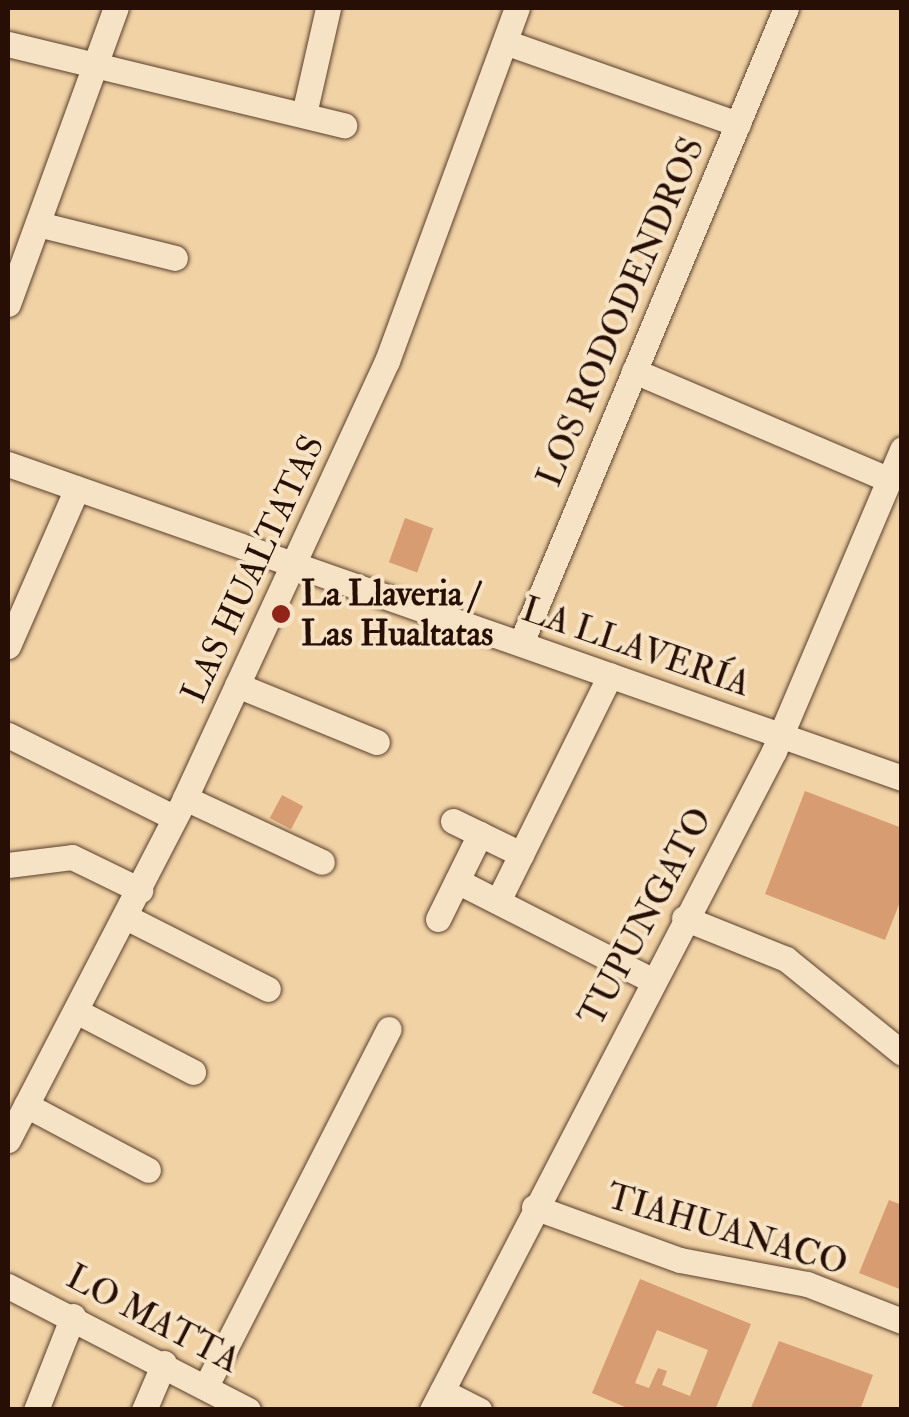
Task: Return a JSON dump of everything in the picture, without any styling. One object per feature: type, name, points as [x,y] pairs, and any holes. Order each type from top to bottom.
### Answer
[{"type":"street","points":[[8,304],[100,64],[116,8]]},
{"type":"street","points":[[304,114],[328,8]]},
{"type":"street","name":"LAS HUALTATAS","points":[[8,1140],[140,890],[295,564],[408,312],[517,8]]},
{"type":"street","name":"LOS RODODENDROS","points":[[521,643],[786,8]]},
{"type":"street","points":[[505,42],[738,124]]},
{"type":"street","points":[[8,44],[344,125]]},
{"type":"street","points":[[38,224],[174,258]]},
{"type":"street","points":[[634,371],[890,492]]},
{"type":"street","name":"TUPUNGATO","points":[[437,1400],[651,980],[782,735],[890,492],[902,449]]},
{"type":"street","name":"LA LLAVERÍA","points":[[8,464],[902,778]]},
{"type":"street","points":[[8,646],[76,488]]},
{"type":"street","points":[[498,902],[610,674]]},
{"type":"street","points":[[237,685],[377,742]]},
{"type":"street","points":[[8,735],[180,808],[322,862]]},
{"type":"street","points":[[452,821],[521,854]]},
{"type":"street","points":[[438,919],[480,834]]},
{"type":"street","points":[[8,865],[72,856],[140,890]]},
{"type":"street","points":[[457,882],[651,980]]},
{"type":"street","points":[[126,917],[268,989]]},
{"type":"street","points":[[684,918],[814,977],[871,1035],[902,1054]]},
{"type":"street","points":[[76,1011],[193,1072]]},
{"type":"street","points":[[206,1386],[390,1029]]},
{"type":"street","points":[[26,1105],[148,1170]]},
{"type":"street","name":"TIAHUANACO","points":[[534,1207],[680,1260],[807,1284],[902,1321]]},
{"type":"street","name":"LO MATTA","points":[[13,1283],[248,1410]]},
{"type":"street","points":[[36,1410],[73,1316]]},
{"type":"street","points":[[144,1410],[164,1363]]},
{"type":"street","points":[[437,1400],[479,1410]]},
{"type":"building","points":[[405,518],[433,528],[417,572],[389,562]]},
{"type":"building","points":[[805,791],[902,828],[902,897],[885,940],[765,894]]},
{"type":"building","points":[[282,795],[303,806],[291,829],[270,818]]},
{"type":"building","points":[[889,1200],[902,1205],[902,1290],[859,1273]]},
{"type":"building","points":[[640,1279],[751,1324],[715,1410],[632,1410],[592,1393]],"holes":[[[657,1330],[708,1350],[690,1396],[662,1385],[667,1371],[658,1368],[649,1388],[635,1383]]]},
{"type":"building","points":[[779,1341],[873,1375],[860,1410],[750,1410]]},
{"type":"place","name":"La Llaveria / Las Hualtatas","points":[[281,614]]}]
